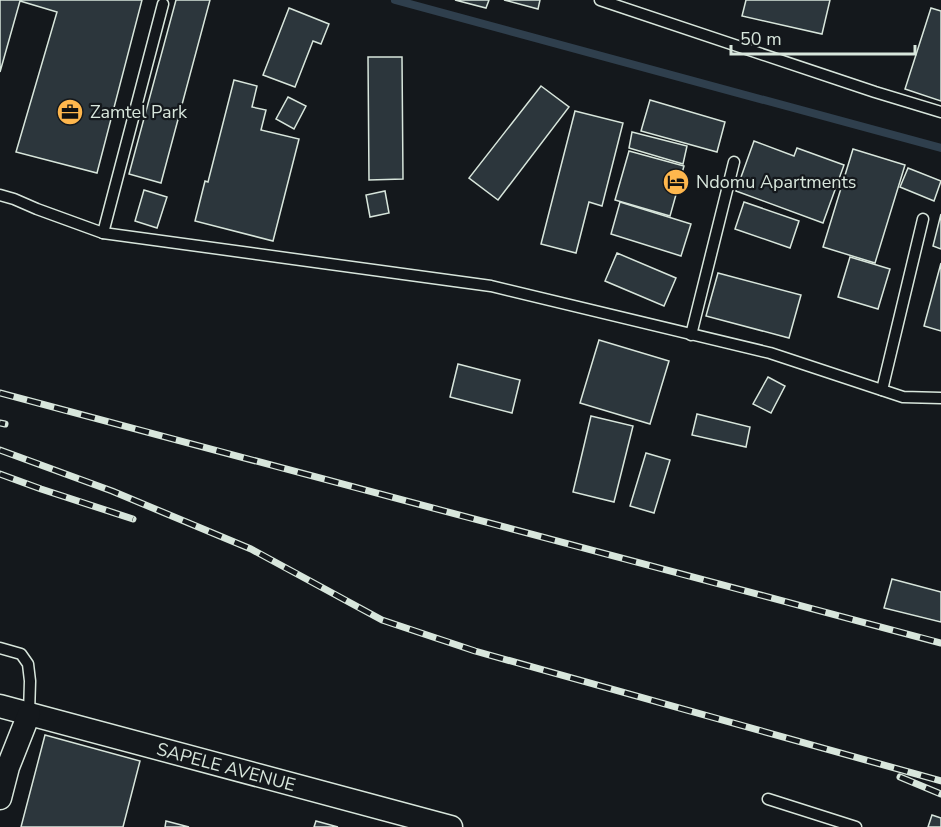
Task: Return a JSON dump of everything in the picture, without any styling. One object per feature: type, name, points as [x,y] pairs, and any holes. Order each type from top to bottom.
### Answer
[{"type":"street","name":"SAPELE AVENUE","points":[[0,706],[451,827]]},
{"type":"street","points":[[0,798],[4,761],[29,714]]},
{"type":"lane","points":[[600,0],[874,92],[941,111]]},
{"type":"lane","points":[[103,233],[163,4]]},
{"type":"lane","points":[[691,334],[734,162]]},
{"type":"lane","points":[[0,195],[103,233],[491,286],[770,353],[903,397],[941,398]]},
{"type":"lane","points":[[882,390],[923,219]]},
{"type":"lane","points":[[0,648],[21,654],[28,664],[29,714]]},
{"type":"lane","points":[[768,799],[856,827]]},
{"type":"building","name":"Zamtel Park","points":[[0,0],[142,0],[97,173],[16,152],[57,12],[20,1],[0,72]]},
{"type":"building","points":[[176,0],[210,0],[161,183],[129,174]]},
{"type":"building","points":[[455,0],[489,0],[486,8]]},
{"type":"building","points":[[504,0],[540,0],[538,9]]},
{"type":"building","points":[[746,0],[830,0],[822,34],[742,16]]},
{"type":"building","points":[[289,8],[329,24],[321,44],[313,41],[295,87],[263,75]]},
{"type":"building","points":[[931,8],[941,11],[941,101],[905,89]]},
{"type":"building","points":[[368,57],[402,57],[403,179],[369,180]]},
{"type":"building","points":[[234,80],[257,86],[252,107],[266,110],[261,130],[299,139],[273,241],[195,221],[205,181],[208,182]]},
{"type":"building","points":[[541,86],[569,107],[498,200],[469,178]]},
{"type":"building","points":[[288,97],[306,106],[294,129],[276,119]]},
{"type":"building","points":[[650,100],[725,122],[717,152],[641,131]]},
{"type":"building","points":[[575,111],[623,123],[602,206],[589,202],[576,253],[541,244]]},
{"type":"building","points":[[632,132],[687,146],[683,164],[629,148]]},
{"type":"building","points":[[754,141],[794,156],[797,148],[844,165],[823,223],[736,191]]},
{"type":"building","points":[[853,149],[905,165],[875,263],[823,247]]},
{"type":"building","points":[[629,151],[684,166],[670,216],[615,200]]},
{"type":"building","points":[[908,168],[941,181],[934,201],[900,187]]},
{"type":"building","points":[[144,190],[167,197],[157,228],[135,221]]},
{"type":"building","points":[[385,191],[389,213],[370,217],[366,195]]},
{"type":"building","points":[[620,202],[691,224],[681,256],[611,234]]},
{"type":"building","points":[[744,202],[799,221],[790,248],[735,229]]},
{"type":"building","points":[[941,214],[941,249],[933,246]]},
{"type":"building","points":[[617,253],[676,278],[664,306],[605,281]]},
{"type":"building","points":[[850,257],[890,269],[878,309],[838,297]]},
{"type":"building","points":[[941,263],[941,331],[924,326]]},
{"type":"building","points":[[718,273],[801,295],[789,338],[706,316]]},
{"type":"building","points":[[599,340],[669,361],[650,424],[580,403]]},
{"type":"building","points":[[458,364],[520,380],[512,413],[450,397]]},
{"type":"building","points":[[768,377],[785,386],[771,413],[753,404]]},
{"type":"building","points":[[697,414],[750,427],[746,447],[692,435]]},
{"type":"building","points":[[591,416],[633,426],[614,502],[573,492]]},
{"type":"building","points":[[646,453],[670,460],[654,513],[630,506]]},
{"type":"building","points":[[892,579],[941,592],[941,622],[884,608]]},
{"type":"building","points":[[45,735],[140,761],[123,827],[21,827]]},
{"type":"building","points":[[932,815],[941,818],[941,827],[928,827]]},
{"type":"building","points":[[166,821],[189,827],[165,827]]},
{"type":"building","points":[[316,821],[338,827],[314,827]]},
{"type":"waterway","points":[[395,0],[941,148]]},
{"type":"railway","points":[[0,393],[941,643]]},
{"type":"railway","points":[[0,423],[5,424]]},
{"type":"railway","points":[[0,450],[112,491],[251,549],[382,620],[475,651],[941,781]]},
{"type":"railway","points":[[0,474],[133,519]]},
{"type":"railway","points":[[900,777],[941,794]]},
{"type":"place","name":"Zamtel Park","points":[[70,112]]},
{"type":"place","name":"Ndomu Apartments","points":[[676,182]]}]
